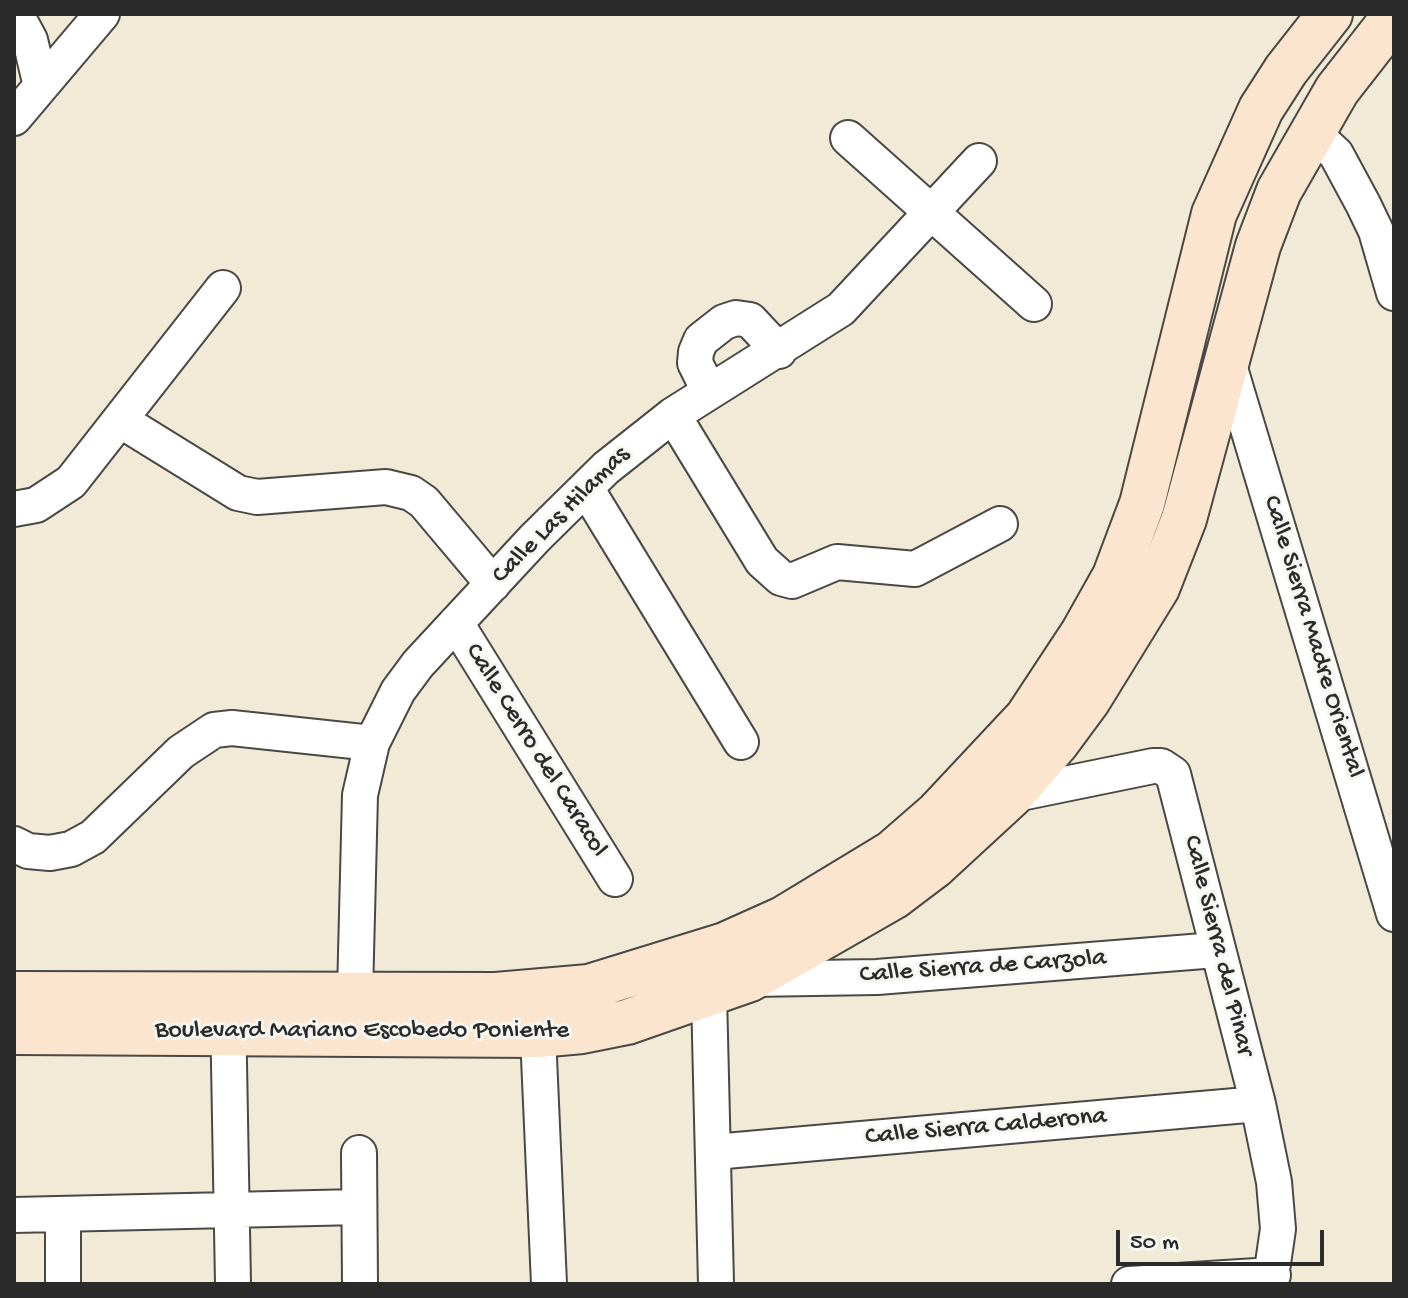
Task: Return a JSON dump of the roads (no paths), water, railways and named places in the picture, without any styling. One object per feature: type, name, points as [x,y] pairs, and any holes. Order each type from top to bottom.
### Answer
[{"type":"street","points":[[16,14],[30,40],[41,86]]},
{"type":"street","points":[[14,118],[102,14]]},
{"type":"street","name":"Boulevard Mariano Escobedo Poniente","points":[[14,1032],[228,1014],[355,994],[542,992],[589,987],[725,945],[783,919],[892,853],[938,813],[1027,718],[1083,633],[1115,576],[1142,504],[1214,214],[1261,109],[1327,16]]},
{"type":"street","name":"Boulevard Mariano Escobedo Poniente","points":[[14,994],[228,1014],[538,1035],[582,1031],[627,1022],[750,979],[893,897],[934,866],[1011,795],[1088,700],[1157,588],[1184,519],[1258,246],[1279,191],[1311,131],[1394,17]]},
{"type":"street","points":[[1311,131],[1336,154],[1385,224],[1394,293]]},
{"type":"street","points":[[848,138],[1034,304]]},
{"type":"street","name":"Calle Las Hilamas","points":[[355,994],[360,795],[372,743],[398,691],[456,623],[586,488],[673,415],[779,351],[841,309],[979,161]]},
{"type":"street","points":[[14,509],[36,505],[71,482],[223,288]]},
{"type":"street","points":[[709,391],[695,363],[696,352],[701,340],[724,322],[736,318],[750,320],[779,351]]},
{"type":"street","name":"Calle Sierra Madre Oriental","points":[[1228,362],[1394,914]]},
{"type":"street","points":[[673,415],[762,561],[781,578],[792,581],[837,562],[915,569],[1000,524]]},
{"type":"street","points":[[120,420],[238,493],[257,497],[386,487],[411,493],[424,502],[493,584]]},
{"type":"street","points":[[586,488],[741,742]]},
{"type":"street","name":"Calle Cerro del Caracol","points":[[456,623],[615,879]]},
{"type":"street","points":[[14,844],[28,851],[50,853],[71,849],[93,837],[181,752],[214,730],[232,728],[372,743]]},
{"type":"street","name":"Calle Sierra del Pinar","points":[[1011,795],[1153,766],[1168,769],[1176,780],[1216,950],[1258,1104],[1274,1182],[1278,1229],[1271,1279]]},
{"type":"street","name":"Calle Sierra de Carzola","points":[[750,979],[877,977],[1216,950]]},
{"type":"street","points":[[709,995],[716,1284]]},
{"type":"street","points":[[228,1014],[233,1284]]},
{"type":"street","points":[[538,1035],[549,1284]]},
{"type":"street","name":"Calle Sierra Calderona","points":[[714,1152],[1258,1104]]},
{"type":"street","points":[[359,1153],[360,1284]]},
{"type":"street","points":[[14,1215],[359,1207]]},
{"type":"street","points":[[63,1215],[63,1284]]},
{"type":"street","points":[[1129,1284],[1271,1279]]}]
